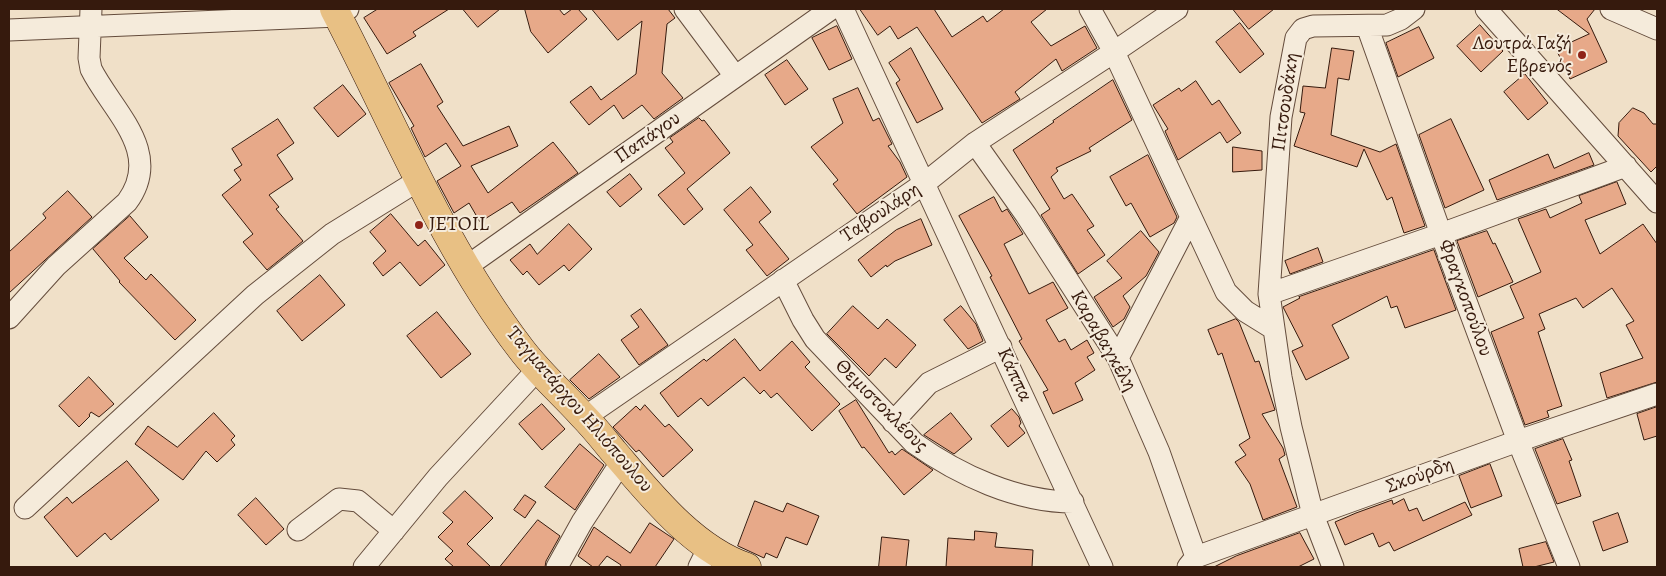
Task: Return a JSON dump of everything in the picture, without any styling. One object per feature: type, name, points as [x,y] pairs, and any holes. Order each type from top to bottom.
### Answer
[{"type":"main road","name":"Ταγματάρχου Ηλιόπουλου","points":[[340,11],[444,229],[466,267],[521,350],[585,418],[673,517],[696,538],[704,557],[719,554],[746,567]]},
{"type":"street","points":[[685,9],[735,76]]},
{"type":"street","name":"Παπάγου","points":[[466,267],[830,9]]},
{"type":"street","name":"Κάππα","points":[[843,9],[1102,567]]},
{"type":"street","points":[[1090,9],[1114,52],[1226,292],[1245,311],[1274,329]]},
{"type":"street","name":"Ταβουλάρη","points":[[585,418],[925,183],[975,143],[1176,9]]},
{"type":"street","name":"Πιτσουδάκη","points":[[1333,567],[1313,515],[1291,427],[1281,378],[1269,294],[1281,116],[1296,38],[1303,29],[1313,26],[1387,25],[1401,20],[1414,9]]},
{"type":"street","points":[[1486,9],[1657,202]]},
{"type":"street","points":[[1611,9],[1657,29]]},
{"type":"street","points":[[9,30],[91,17],[340,11]]},
{"type":"street","points":[[9,318],[56,266],[127,202],[134,192],[138,180],[139,154],[135,140],[91,68],[89,58],[91,17]]},
{"type":"street","name":"Φραγκοπούλου","points":[[1367,26],[1441,234],[1518,441],[1569,567]]},
{"type":"street","name":"Καραβαγκέλη","points":[[975,143],[1026,215],[1118,358],[1160,452],[1192,562]]},
{"type":"street","points":[[1269,294],[1441,234],[1626,166]]},
{"type":"street","points":[[25,508],[255,295],[332,234],[419,180]]},
{"type":"street","points":[[1118,358],[1191,217]]},
{"type":"street","name":"Θεμιστοκλέους","points":[[783,280],[815,340],[914,443],[932,456],[980,480],[1001,488],[1041,500],[1073,502]]},
{"type":"street","points":[[893,422],[928,383],[1001,347]]},
{"type":"street","points":[[364,567],[438,477],[538,369]]},
{"type":"street","name":"Σκούρδη","points":[[1192,562],[1313,515],[1518,441],[1657,394]]},
{"type":"street","points":[[557,567],[582,522],[622,461]]},
{"type":"street","points":[[298,530],[339,499],[358,501],[394,531]]},
{"type":"building","points":[[378,9],[449,9],[413,32],[416,36],[387,54],[364,18]]},
{"type":"building","points":[[463,9],[500,9],[478,27]]},
{"type":"building","points":[[525,9],[559,9],[564,15],[572,9],[578,9],[587,19],[548,53],[531,32]]},
{"type":"building","points":[[592,9],[668,9],[675,18],[667,24],[662,73],[683,98],[654,119],[642,105],[623,119],[614,105],[589,125],[570,102],[591,86],[601,100],[636,74],[642,21],[618,40]]},
{"type":"building","points":[[860,9],[934,9],[952,37],[983,16],[987,22],[1004,9],[1047,9],[1031,22],[1051,46],[1085,26],[1097,48],[1062,71],[1056,59],[1015,92],[1020,99],[982,123],[917,27],[898,39],[890,26],[878,35]]},
{"type":"building","points":[[1233,9],[1274,9],[1249,29]]},
{"type":"building","name":"Λουτρά Γαζή Εβρενός","points":[[1557,9],[1595,9],[1587,19],[1607,62],[1570,79],[1556,49],[1589,34]]},
{"type":"building","points":[[1240,23],[1264,54],[1240,73],[1216,42]]},
{"type":"building","points":[[1480,25],[1503,51],[1481,72],[1457,46]]},
{"type":"building","points":[[837,26],[852,59],[829,70],[812,38]]},
{"type":"building","points":[[1419,27],[1434,58],[1398,77],[1386,43]]},
{"type":"building","points":[[911,48],[943,109],[917,123],[896,83],[900,80],[889,63]]},
{"type":"building","points":[[1332,48],[1354,51],[1349,80],[1338,78],[1331,135],[1380,152],[1396,144],[1425,226],[1404,233],[1392,197],[1387,200],[1364,149],[1357,167],[1294,146],[1305,113],[1300,112],[1303,86],[1325,88]]},
{"type":"building","points":[[787,60],[808,89],[785,105],[765,75]]},
{"type":"building","points":[[421,64],[443,102],[437,106],[463,146],[509,126],[518,146],[471,166],[488,193],[553,142],[578,173],[520,213],[512,202],[480,222],[469,203],[454,213],[437,181],[461,166],[446,143],[425,157],[411,128],[414,126],[389,83]]},
{"type":"building","points":[[1525,74],[1548,103],[1528,120],[1504,92]]},
{"type":"building","points":[[1113,80],[1132,120],[1089,148],[1091,151],[1056,168],[1058,171],[1051,177],[1064,199],[1072,194],[1094,226],[1087,230],[1105,255],[1078,274],[1041,215],[1050,209],[1013,150]]},
{"type":"building","points":[[1196,81],[1212,105],[1219,100],[1241,133],[1227,143],[1220,132],[1178,160],[1165,131],[1168,129],[1153,105],[1179,88],[1181,91]]},
{"type":"building","points":[[343,85],[366,114],[338,137],[314,108]]},
{"type":"building","points":[[858,88],[873,121],[879,118],[892,144],[888,146],[900,162],[907,177],[857,214],[833,184],[838,180],[811,147],[843,123],[833,99]]},
{"type":"building","points":[[1633,108],[1644,113],[1653,124],[1657,124],[1657,166],[1651,172],[1618,136],[1619,123]]},
{"type":"building","points":[[699,118],[702,121],[704,120],[730,153],[687,189],[703,209],[684,225],[658,195],[685,173],[665,148],[673,142],[670,138]]},
{"type":"building","points":[[278,119],[294,143],[277,155],[293,179],[269,195],[279,207],[276,209],[303,241],[267,270],[243,242],[253,234],[222,195],[241,180],[234,170],[242,165],[232,149]]},
{"type":"building","points":[[1451,119],[1484,190],[1445,208],[1419,135]]},
{"type":"building","points":[[1233,147],[1262,151],[1262,170],[1233,172]]},
{"type":"building","points":[[1589,153],[1594,165],[1497,200],[1489,180],[1548,154],[1554,168]]},
{"type":"building","points":[[1148,155],[1177,217],[1174,223],[1150,237],[1131,203],[1126,206],[1110,177]]},
{"type":"building","points":[[630,174],[642,189],[620,207],[607,192]]},
{"type":"building","points":[[1617,182],[1626,204],[1585,220],[1600,254],[1643,224],[1657,244],[1657,382],[1607,398],[1600,373],[1643,358],[1626,325],[1634,321],[1612,288],[1583,308],[1576,298],[1539,314],[1545,329],[1538,332],[1562,406],[1547,411],[1549,417],[1525,425],[1491,332],[1524,318],[1510,286],[1541,272],[1518,219],[1546,209],[1550,218],[1582,203],[1579,196]]},
{"type":"building","points":[[751,187],[771,212],[759,222],[789,259],[767,276],[746,250],[753,245],[724,210]]},
{"type":"building","points":[[68,191],[92,217],[9,293],[9,252],[46,218],[43,214]]},
{"type":"building","points":[[994,197],[1002,212],[1007,209],[1023,234],[1004,244],[1029,294],[1053,282],[1068,308],[1046,320],[1059,342],[1065,339],[1071,350],[1087,340],[1094,353],[1087,357],[1095,370],[1075,383],[1083,400],[1053,414],[1043,392],[1048,390],[1019,341],[1022,339],[990,277],[992,276],[959,216]]},
{"type":"building","points":[[391,214],[418,246],[425,240],[445,265],[420,286],[400,262],[383,276],[373,263],[386,251],[370,232]]},
{"type":"building","points":[[130,216],[148,237],[124,258],[146,280],[151,274],[196,320],[175,340],[119,282],[93,249]]},
{"type":"building","points":[[921,219],[932,245],[895,261],[887,267],[886,265],[871,277],[858,260],[896,230]]},
{"type":"building","points":[[569,224],[592,249],[569,271],[564,265],[539,285],[527,271],[523,275],[510,260],[530,244],[537,254]]},
{"type":"building","points":[[1141,231],[1159,252],[1146,276],[1123,296],[1130,307],[1124,319],[1113,327],[1094,297],[1122,278],[1107,261]]},
{"type":"building","points":[[1487,231],[1493,244],[1495,243],[1513,282],[1478,297],[1457,241]]},
{"type":"building","points":[[1318,248],[1323,262],[1290,274],[1285,261]]},
{"type":"building","points":[[1434,250],[1456,310],[1405,328],[1397,306],[1391,308],[1387,296],[1332,325],[1349,358],[1306,380],[1292,351],[1303,346],[1283,307],[1299,297]]},
{"type":"building","points":[[320,275],[345,305],[302,341],[277,311]]},
{"type":"building","points":[[853,306],[878,329],[887,319],[916,345],[896,368],[885,358],[869,376],[827,334]]},
{"type":"building","points":[[961,306],[976,324],[983,341],[968,349],[944,320]]},
{"type":"building","points":[[641,309],[668,345],[639,365],[621,340],[639,327],[631,316]]},
{"type":"building","points":[[437,312],[471,354],[441,378],[407,336]]},
{"type":"building","points":[[1236,319],[1239,322],[1255,362],[1259,361],[1275,410],[1262,414],[1283,448],[1285,455],[1279,459],[1297,507],[1263,520],[1250,484],[1235,462],[1246,455],[1239,445],[1250,438],[1222,353],[1218,355],[1208,330]]},
{"type":"building","points":[[735,339],[760,371],[792,341],[810,362],[805,367],[840,404],[812,431],[777,393],[771,398],[764,390],[760,394],[744,377],[708,406],[701,398],[678,417],[660,393],[704,359],[706,361]]},
{"type":"building","points":[[599,354],[620,377],[589,399],[570,380]]},
{"type":"building","points":[[89,377],[114,404],[99,417],[91,412],[90,416],[79,427],[59,406]]},
{"type":"building","points":[[856,400],[889,453],[892,451],[895,455],[902,449],[933,470],[904,495],[864,447],[862,448],[839,411]]},
{"type":"building","points":[[542,404],[565,429],[542,450],[519,424]]},
{"type":"building","points":[[645,405],[665,427],[669,424],[693,450],[663,477],[639,450],[636,452],[613,427],[636,406],[640,410]]},
{"type":"building","points":[[1657,407],[1657,436],[1644,440],[1637,414]]},
{"type":"building","points":[[1012,409],[1019,417],[1021,423],[1019,426],[1025,433],[1008,447],[991,426]]},
{"type":"building","points":[[214,413],[235,436],[231,440],[235,445],[217,462],[206,451],[183,480],[135,444],[148,426],[177,447]]},
{"type":"building","points":[[951,413],[972,439],[954,454],[924,435]]},
{"type":"building","points":[[1563,439],[1572,460],[1569,461],[1581,496],[1557,504],[1535,449]]},
{"type":"building","points":[[580,444],[604,465],[575,510],[545,487]]},
{"type":"building","points":[[127,461],[159,500],[111,540],[105,533],[77,557],[44,517],[67,497],[72,503]]},
{"type":"building","points":[[1490,464],[1502,496],[1471,508],[1459,476]]},
{"type":"building","points":[[465,491],[493,518],[467,544],[491,567],[454,567],[445,559],[453,551],[438,537],[453,522],[443,513]]},
{"type":"building","points":[[525,495],[536,502],[525,518],[514,510]]},
{"type":"building","points":[[256,498],[284,529],[266,545],[238,515]]},
{"type":"building","points":[[1404,499],[1409,511],[1417,508],[1423,521],[1465,502],[1472,515],[1394,551],[1389,542],[1379,547],[1373,533],[1345,545],[1335,522],[1392,500],[1393,504]]},
{"type":"building","points":[[755,501],[783,512],[787,503],[819,516],[807,545],[786,537],[777,558],[766,553],[764,558],[738,546]]},
{"type":"building","points":[[1618,513],[1628,542],[1603,551],[1593,522]]},
{"type":"building","points":[[538,520],[560,536],[546,561],[545,567],[500,567]]},
{"type":"building","points":[[650,523],[674,539],[655,567],[620,567],[621,565],[607,556],[598,567],[593,567],[578,556],[594,527],[630,553]]},
{"type":"building","points":[[975,531],[997,533],[995,547],[1033,550],[1032,567],[946,567],[948,538],[974,540]]},
{"type":"building","points":[[1300,533],[1314,559],[1298,567],[1214,567],[1236,556]]},
{"type":"building","points":[[882,537],[909,540],[906,567],[879,567]]},
{"type":"building","points":[[1546,542],[1554,562],[1534,567],[1523,567],[1519,549]]},
{"type":"place","name":"Λουτρά Γαζή Εβρενός","points":[[1582,55]]},
{"type":"place","name":"JETOIL","points":[[419,225]]}]
